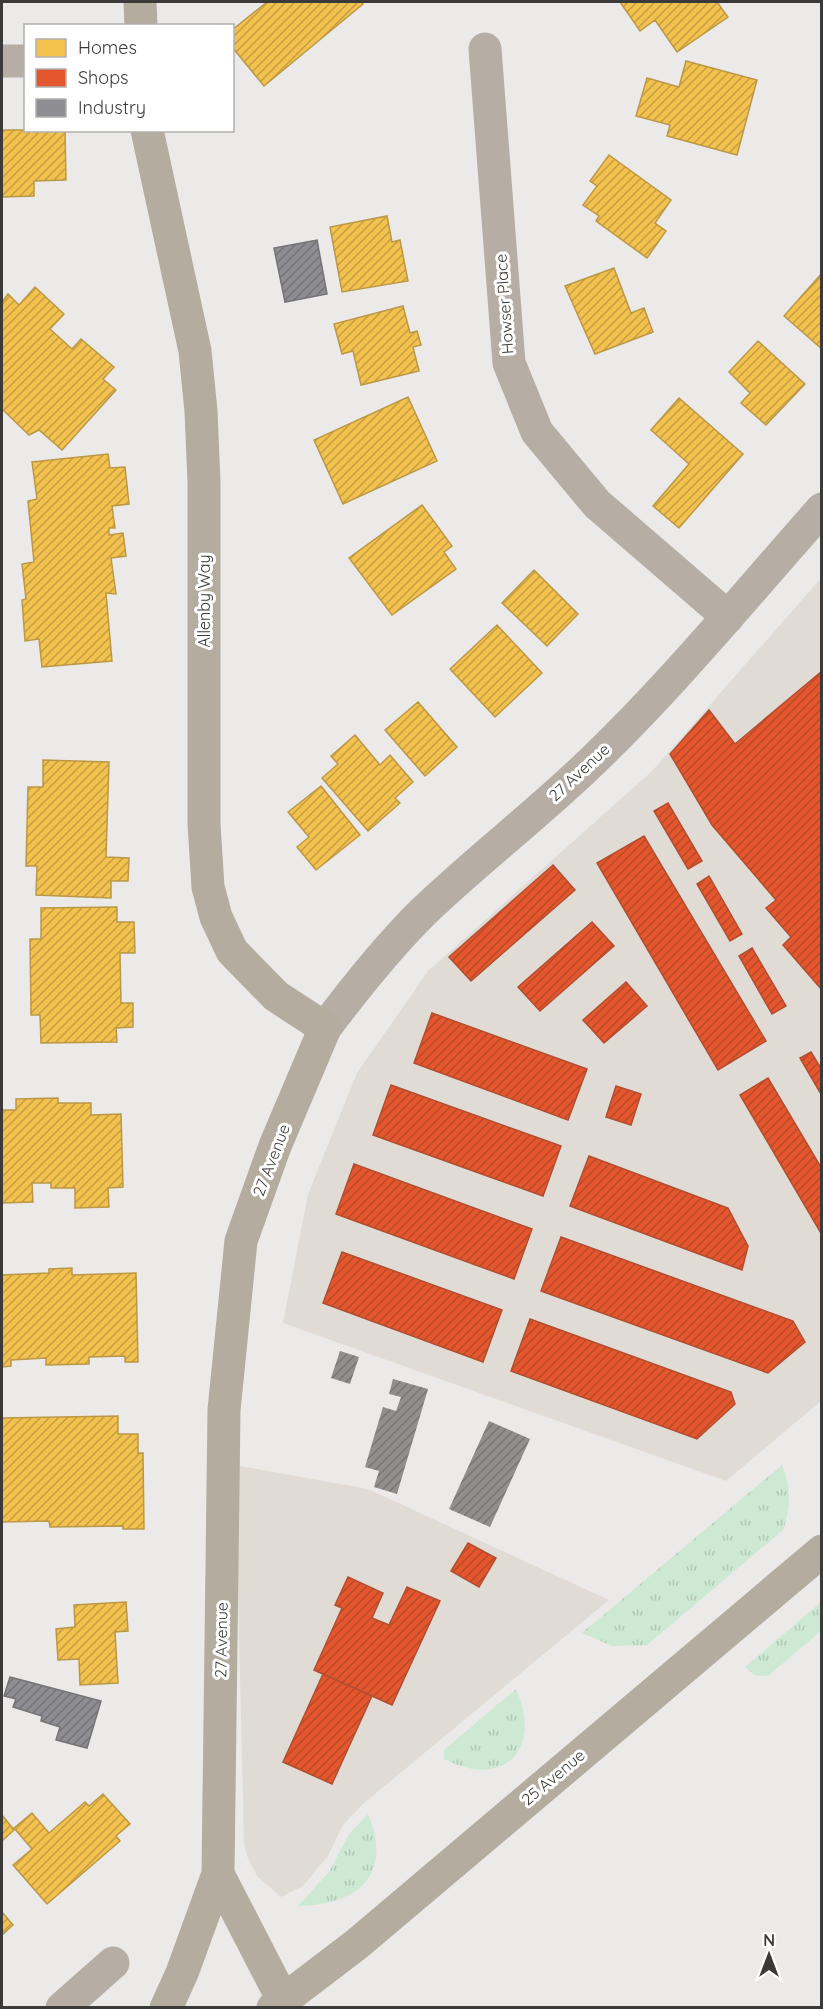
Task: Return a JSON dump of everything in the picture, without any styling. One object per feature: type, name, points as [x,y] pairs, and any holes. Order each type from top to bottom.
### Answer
[{"type":"street","points":[[140,2],[141,24]]},
{"type":"street","name":"Howser Place","points":[[485,49],[509,363],[537,432],[597,504],[728,617]]},
{"type":"street","points":[[2,62],[24,61]]},
{"type":"street","name":"Allenby Way","points":[[147,132],[195,351],[201,411],[204,482],[204,824],[208,887],[216,917],[232,951],[276,996],[325,1028]]},
{"type":"street","name":"27 Avenue","points":[[278,2004],[218,1874],[224,1410],[241,1241],[275,1146],[325,1028],[378,960],[422,913],[582,771],[728,617],[822,510]]},
{"type":"street","name":"25 Avenue","points":[[278,2004],[357,1944],[822,1551]]},
{"type":"street","points":[[166,2007],[182,1973],[218,1874]]},
{"type":"street","points":[[62,2007],[113,1963]]},
{"type":"shaded area","points":[[821,578],[821,1401],[726,1481],[283,1323],[308,1194],[357,1073],[428,971],[652,771]]},
{"type":"shaded area","points":[[235,1465],[368,1489],[609,1600],[363,1804],[343,1825],[328,1856],[303,1886],[281,1897],[257,1876],[244,1844]]},
{"type":"green space","points":[[782,1465],[789,1497],[783,1530],[647,1645],[612,1646],[582,1633]]},
{"type":"green space","points":[[821,1602],[821,1631],[768,1676],[754,1675],[745,1667]]},
{"type":"green space","points":[[516,1689],[523,1711],[525,1730],[521,1746],[513,1758],[500,1766],[484,1770],[465,1767],[444,1759],[444,1750]]},
{"type":"green space","points":[[368,1814],[375,1835],[376,1854],[373,1870],[365,1882],[353,1893],[337,1900],[298,1906],[329,1872],[349,1834]]},
{"type":"building: Homes","points":[[267,2],[361,2],[363,4],[264,86],[234,49],[234,28]]},
{"type":"building: Homes","points":[[620,2],[717,2],[728,17],[677,52],[655,20],[640,31]]},
{"type":"building: Homes","points":[[686,61],[757,80],[737,155],[667,136],[670,125],[636,116],[647,78],[679,87]]},
{"type":"building: Homes","points":[[2,130],[65,132],[66,180],[34,181],[34,196],[2,197]]},
{"type":"building: Homes","points":[[609,155],[671,200],[655,223],[666,231],[647,258],[596,221],[599,216],[583,205],[597,186],[590,181]]},
{"type":"building: Homes","points":[[387,216],[392,242],[400,240],[408,281],[342,292],[330,227]]},
{"type":"building: Homes","points":[[614,268],[631,313],[644,308],[653,332],[595,354],[565,286]]},
{"type":"building: Homes","points":[[822,273],[822,349],[784,316]]},
{"type":"building: Homes","points":[[35,287],[64,314],[50,329],[72,349],[81,339],[114,367],[103,379],[116,390],[62,450],[39,430],[29,435],[2,409],[2,302],[8,294],[19,305]]},
{"type":"building: Homes","points":[[403,306],[410,333],[417,331],[421,345],[413,347],[419,371],[361,385],[353,351],[342,354],[334,324]]},
{"type":"building: Homes","points":[[758,341],[805,384],[766,425],[741,403],[750,393],[729,372]]},
{"type":"building: Homes","points":[[408,397],[437,461],[343,504],[314,440]]},
{"type":"building: Homes","points":[[679,398],[743,454],[679,528],[653,506],[689,464],[651,430]]},
{"type":"building: Homes","points":[[108,454],[110,468],[125,467],[129,504],[112,506],[115,528],[109,528],[109,535],[123,533],[126,556],[111,558],[116,594],[106,593],[112,661],[42,667],[39,639],[25,641],[22,600],[26,599],[22,564],[34,562],[28,501],[37,499],[32,462]]},
{"type":"building: Homes","points":[[422,505],[452,546],[444,552],[456,569],[392,615],[349,558]]},
{"type":"building: Homes","points":[[534,570],[578,614],[547,646],[502,603]]},
{"type":"building: Homes","points":[[497,625],[542,673],[495,717],[450,669]]},
{"type":"building: Homes","points":[[418,702],[457,747],[425,776],[385,730]]},
{"type":"building: Homes","points":[[355,735],[380,765],[390,755],[413,782],[395,798],[400,803],[368,831],[322,778],[338,764],[331,756]]},
{"type":"building: Homes","points":[[43,760],[109,762],[106,857],[129,858],[128,881],[111,881],[111,898],[36,895],[37,866],[26,866],[28,787],[43,787]]},
{"type":"building: Homes","points":[[321,786],[360,835],[316,870],[297,847],[309,837],[288,812]]},
{"type":"building: Homes","points":[[117,907],[117,922],[134,922],[135,953],[120,953],[121,1003],[133,1003],[133,1027],[116,1028],[117,1042],[41,1043],[40,1015],[31,1015],[30,939],[41,939],[41,908]]},
{"type":"building: Homes","points":[[58,1098],[58,1103],[91,1103],[91,1115],[121,1114],[123,1187],[108,1188],[109,1207],[75,1208],[75,1188],[51,1188],[51,1183],[32,1183],[33,1202],[2,1203],[2,1110],[16,1110],[16,1099]]},
{"type":"building: Homes","points":[[72,1268],[72,1275],[136,1273],[138,1362],[125,1362],[125,1356],[89,1357],[89,1364],[46,1365],[46,1358],[11,1360],[11,1366],[2,1367],[2,1275],[49,1273],[49,1269]]},
{"type":"building: Homes","points":[[118,1416],[118,1434],[138,1434],[138,1453],[143,1453],[144,1529],[123,1529],[123,1526],[50,1527],[49,1521],[2,1522],[2,1418]]},
{"type":"building: Homes","points":[[126,1602],[128,1631],[115,1632],[118,1683],[80,1685],[79,1659],[58,1660],[56,1629],[75,1627],[74,1605]]},
{"type":"building: Homes","points":[[103,1794],[130,1824],[116,1836],[120,1841],[47,1904],[13,1865],[32,1849],[14,1828],[32,1813],[49,1833],[85,1802],[89,1806]]},
{"type":"building: Homes","points":[[2,1815],[14,1830],[2,1841]]},
{"type":"building: Homes","points":[[2,1912],[13,1925],[2,1935]]},
{"type":"building: Shops","points":[[822,671],[822,990],[783,945],[791,937],[766,908],[776,900],[712,825],[670,754],[709,710],[735,744]]},
{"type":"building: Shops","points":[[668,803],[702,861],[688,869],[654,811]]},
{"type":"building: Shops","points":[[644,836],[766,1041],[718,1070],[597,863]]},
{"type":"building: Shops","points":[[553,865],[575,890],[471,981],[449,957]]},
{"type":"building: Shops","points":[[709,876],[742,934],[730,941],[697,884]]},
{"type":"building: Shops","points":[[592,922],[614,946],[540,1011],[518,987]]},
{"type":"building: Shops","points":[[752,948],[786,1006],[772,1014],[739,956]]},
{"type":"building: Shops","points":[[626,982],[647,1006],[604,1043],[583,1020]]},
{"type":"building: Shops","points":[[432,1013],[587,1069],[568,1120],[414,1063]]},
{"type":"building: Shops","points":[[811,1052],[822,1070],[822,1096],[800,1058]]},
{"type":"building: Shops","points":[[768,1078],[822,1169],[822,1235],[740,1095]]},
{"type":"building: Shops","points":[[391,1085],[561,1146],[543,1196],[373,1135]]},
{"type":"building: Shops","points":[[616,1086],[641,1094],[631,1125],[606,1117]]},
{"type":"building: Shops","points":[[589,1156],[728,1208],[748,1246],[742,1270],[570,1206]]},
{"type":"building: Shops","points":[[354,1164],[532,1229],[514,1279],[336,1214]]},
{"type":"building: Shops","points":[[561,1237],[793,1321],[805,1342],[768,1373],[541,1291]]},
{"type":"building: Shops","points":[[342,1252],[502,1310],[483,1362],[323,1303]]},
{"type":"building: Shops","points":[[530,1319],[731,1392],[735,1404],[697,1439],[511,1371]]},
{"type":"building: Shops","points":[[468,1543],[496,1558],[479,1587],[451,1571]]},
{"type":"building: Shops","points":[[348,1577],[383,1593],[372,1618],[389,1625],[407,1587],[440,1601],[392,1705],[314,1670],[342,1608],[335,1605]]},
{"type":"building: Shops","points":[[323,1674],[372,1696],[332,1784],[283,1762]]},
{"type":"building: Industry","points":[[317,240],[327,294],[285,302],[274,248]]},
{"type":"building: Industry","points":[[10,1677],[101,1701],[87,1748],[56,1740],[60,1727],[41,1721],[42,1716],[13,1707],[16,1699],[4,1696]]},
{"type":"building: Other","points":[[340,1351],[359,1357],[350,1384],[331,1378]]},
{"type":"building: Other","points":[[393,1379],[428,1389],[397,1494],[374,1487],[379,1471],[365,1467],[383,1407],[396,1411],[401,1397],[389,1394]]},
{"type":"building: Other","points":[[489,1421],[530,1439],[490,1527],[449,1509]]}]
